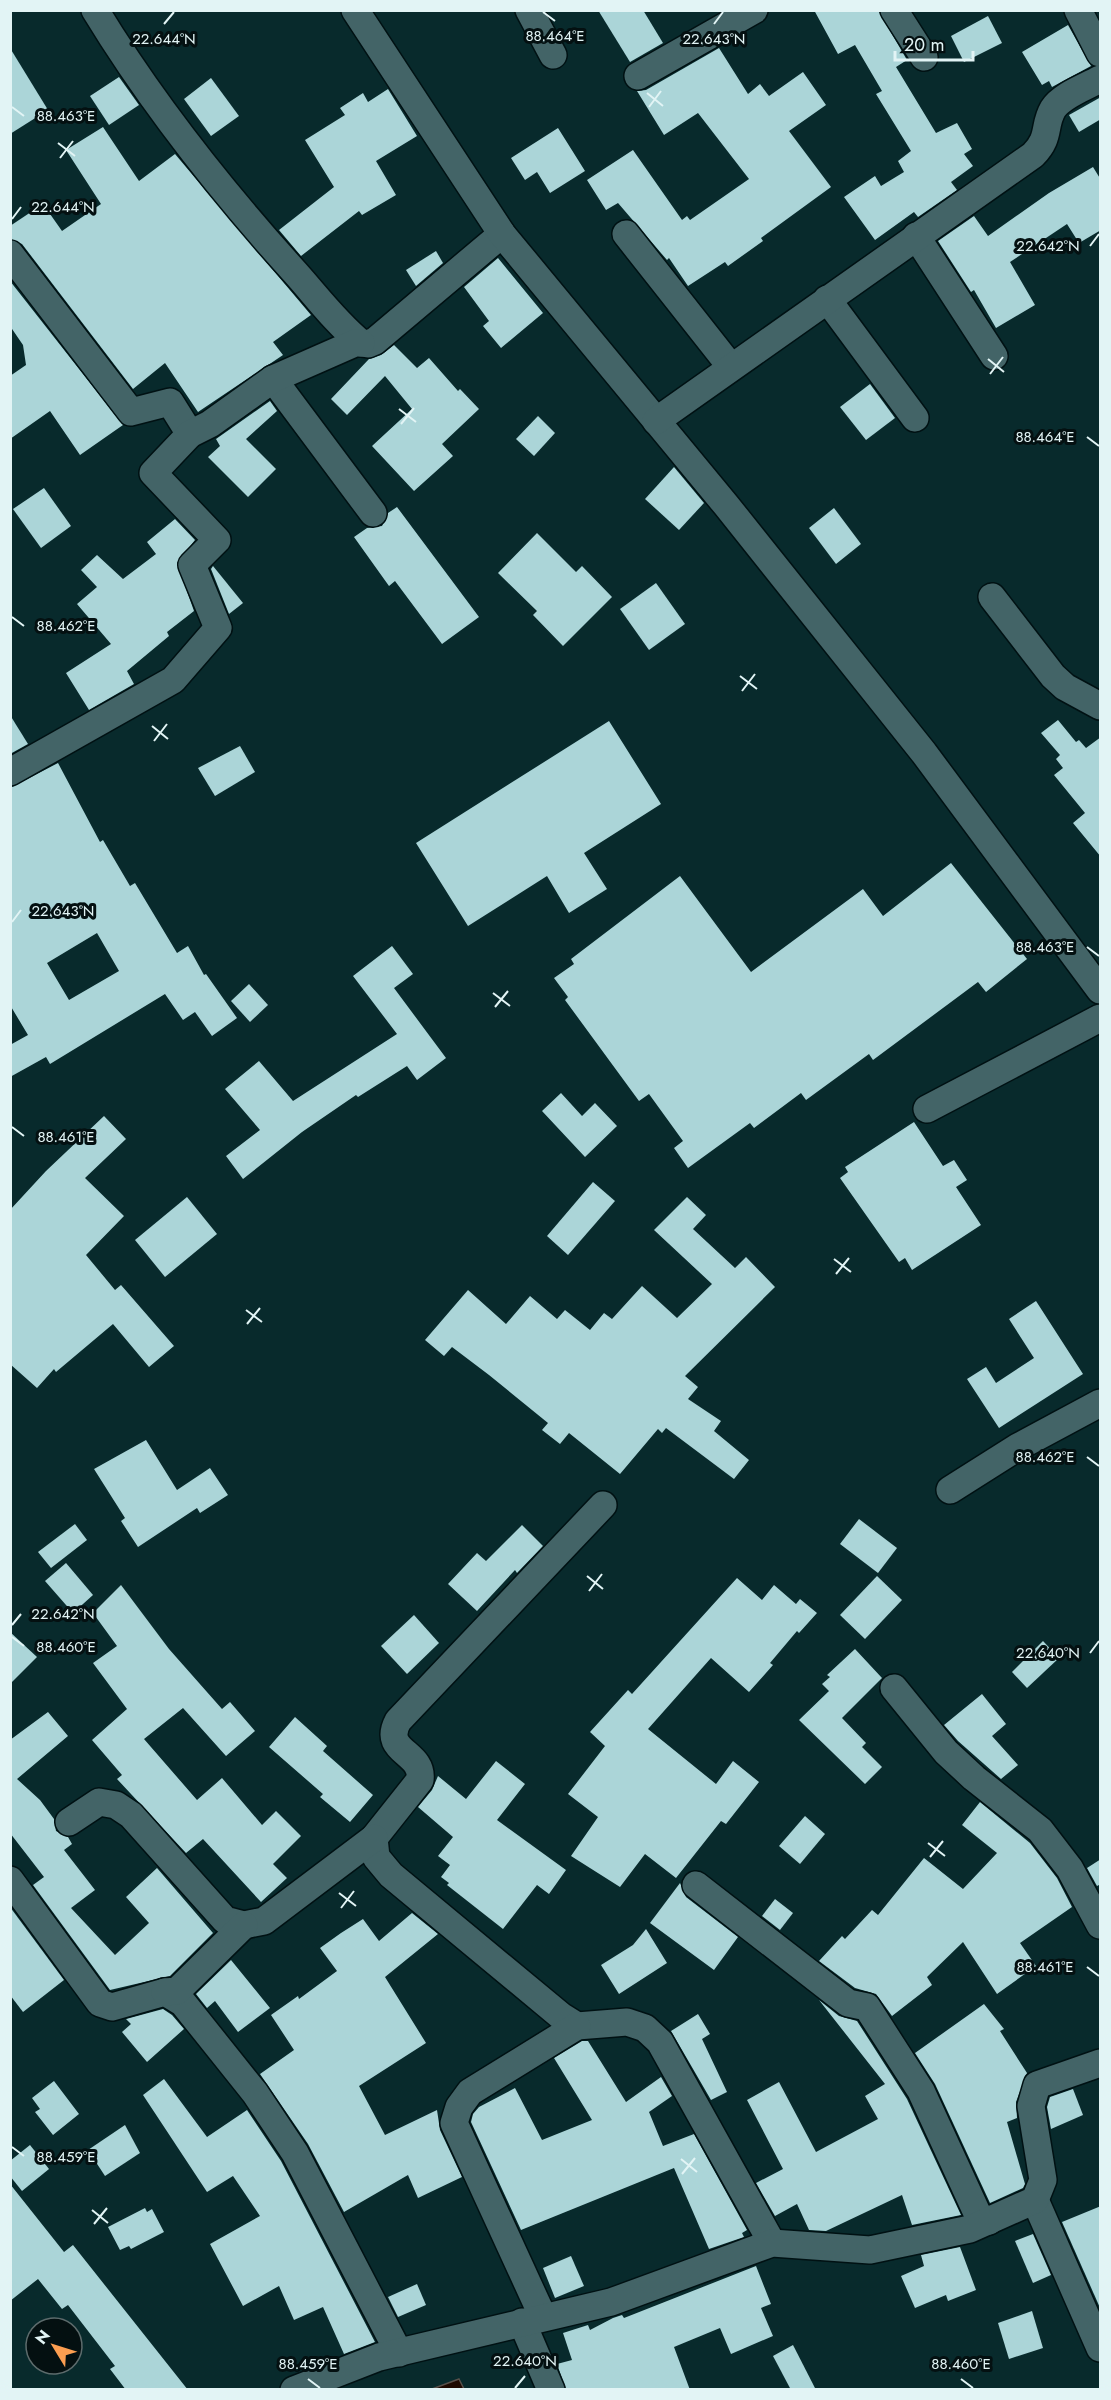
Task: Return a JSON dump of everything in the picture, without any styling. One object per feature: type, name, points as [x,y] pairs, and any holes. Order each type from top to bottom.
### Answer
[{"type":"street","points":[[94,10],[132,69],[207,168],[273,248],[361,343]]},
{"type":"street","points":[[355,10],[502,234],[924,753],[1101,990]]},
{"type":"street","points":[[529,10],[553,55]]},
{"type":"street","points":[[638,76],[754,10]]},
{"type":"street","points":[[894,10],[924,57]]},
{"type":"street","points":[[1078,10],[1101,53]]},
{"type":"street","points":[[656,421],[1033,155],[1043,145],[1053,110],[1059,102],[1101,79]]},
{"type":"street","points":[[10,772],[173,680],[218,628],[192,565],[217,540],[153,473],[190,434],[210,424],[273,379],[355,343],[375,342],[502,234]]},
{"type":"street","points":[[626,234],[731,367]]},
{"type":"street","points":[[916,236],[994,356]]},
{"type":"street","points":[[10,254],[131,412],[170,402],[190,434]]},
{"type":"street","points":[[827,299],[915,418]]},
{"type":"street","points":[[273,379],[373,513]]},
{"type":"street","points":[[992,597],[1053,676],[1065,687],[1101,706]]},
{"type":"street","points":[[927,1109],[1101,1018]]},
{"type":"street","points":[[950,1490],[1018,1447],[1101,1403]]},
{"type":"street","points":[[69,1822],[99,1802],[116,1805],[131,1815],[225,1920],[244,1925],[264,1921],[374,1838],[420,1780],[421,1772],[418,1765],[394,1741],[393,1732],[398,1721],[603,1505]]},
{"type":"street","points":[[894,1688],[946,1752],[974,1778],[1040,1830],[1070,1869],[1101,1925]]},
{"type":"street","points":[[374,1838],[376,1857],[391,1875],[577,2026]]},
{"type":"street","points":[[10,1880],[88,1990],[100,2003],[112,2007],[165,1992],[177,1991],[244,1925]]},
{"type":"street","points":[[696,1885],[848,2003],[867,2007],[921,2091],[978,2215],[989,2221]]},
{"type":"street","points":[[165,1992],[183,2004],[190,2012],[255,2093],[295,2153],[399,2353]]},
{"type":"street","points":[[551,2390],[532,2320],[454,2123],[459,2106],[470,2092],[577,2026],[627,2022],[645,2028],[660,2042],[772,2243]]},
{"type":"street","points":[[294,2390],[379,2357],[611,2302],[772,2243],[870,2250],[970,2229],[1035,2200],[1043,2180],[1031,2106],[1037,2085],[1101,2063]]},
{"type":"street","points":[[1035,2200],[1101,2348]]},
{"type":"shaded area","points":[[459,2379],[464,2389],[432,2389]]},
{"type":"building","points":[[598,10],[643,10],[663,43],[630,62]]},
{"type":"building","points":[[814,10],[878,10],[907,60],[896,67],[936,133],[957,123],[972,149],[964,154],[973,166],[951,182],[957,190],[918,217],[914,212],[875,240],[844,197],[875,176],[881,186],[904,172],[898,161],[911,151],[876,94],[882,91],[855,45],[838,54]]},
{"type":"building","points":[[988,16],[1002,43],[964,62],[951,36]]},
{"type":"building","points":[[1068,25],[1091,66],[1052,87],[1049,81],[1042,85],[1022,52]]},
{"type":"building","points":[[10,48],[48,110],[10,134]]},
{"type":"building","points":[[719,48],[748,94],[760,84],[769,96],[803,72],[826,105],[789,131],[831,187],[761,238],[763,241],[728,266],[725,262],[688,286],[669,258],[667,260],[618,203],[606,210],[587,180],[633,150],[682,220],[687,216],[690,220],[749,179],[698,113],[664,135],[637,91],[646,90]]},
{"type":"building","points":[[119,77],[139,105],[109,125],[90,96]]},
{"type":"building","points":[[211,78],[239,116],[211,136],[184,99]]},
{"type":"building","points":[[388,89],[417,136],[376,161],[396,195],[362,215],[359,211],[301,256],[279,230],[334,187],[305,140],[345,115],[340,108],[363,93],[368,102]]},
{"type":"building","points":[[1101,97],[1101,119],[1079,132],[1069,115]]},
{"type":"building","points":[[103,127],[139,181],[175,154],[311,315],[273,342],[283,355],[198,412],[165,363],[133,389],[22,244],[10,239],[10,226],[43,204],[62,231],[101,204],[66,150]]},
{"type":"building","points":[[558,128],[585,171],[550,193],[537,172],[525,180],[511,158]]},
{"type":"building","points":[[1093,167],[1101,180],[1101,230],[1079,243],[1067,224],[1010,262],[1035,305],[996,328],[974,290],[971,292],[938,241],[974,216],[988,236],[1049,193]]},
{"type":"building","points":[[436,251],[443,263],[416,286],[406,270]]},
{"type":"building","points":[[498,258],[543,313],[501,348],[483,326],[489,321],[464,287]]},
{"type":"building","points":[[10,281],[123,425],[80,455],[50,411],[10,439],[10,376],[26,365],[23,345],[10,326]]},
{"type":"building","points":[[394,345],[417,368],[429,358],[458,391],[460,389],[479,409],[442,444],[453,456],[414,491],[372,446],[412,409],[385,376],[347,415],[331,399],[369,359],[381,355]]},
{"type":"building","points":[[870,384],[895,418],[866,440],[840,407]]},
{"type":"building","points":[[270,401],[277,411],[246,439],[276,469],[248,497],[208,457],[220,446],[216,439]]},
{"type":"building","points":[[538,416],[555,433],[534,456],[516,439]]},
{"type":"building","points":[[674,467],[704,503],[679,530],[645,499]]},
{"type":"building","points":[[44,488],[71,526],[41,548],[13,509]]},
{"type":"building","points":[[397,507],[479,617],[442,644],[395,581],[389,586],[354,537],[367,528],[382,526],[388,513]]},
{"type":"building","points":[[834,508],[861,544],[836,564],[809,528]]},
{"type":"building","points":[[175,519],[195,540],[177,563],[194,611],[167,632],[169,636],[127,671],[134,684],[89,710],[66,673],[111,644],[77,604],[97,587],[81,570],[97,555],[123,579],[156,554],[147,542]]},
{"type":"building","points":[[537,533],[576,572],[582,566],[612,597],[563,646],[533,615],[537,611],[498,573]]},
{"type":"building","points":[[213,566],[243,603],[229,614],[211,569]]},
{"type":"building","points":[[656,583],[685,624],[649,650],[620,609]]},
{"type":"building","points":[[10,715],[28,744],[10,754]]},
{"type":"building","points":[[1058,720],[1076,742],[1079,740],[1086,748],[1101,737],[1101,857],[1073,823],[1085,813],[1054,775],[1063,768],[1056,759],[1060,755],[1041,733]]},
{"type":"building","points":[[609,721],[661,804],[584,853],[607,889],[569,913],[547,876],[468,926],[416,843]]},
{"type":"building","points":[[240,746],[255,772],[215,796],[198,768]]},
{"type":"building","points":[[58,763],[100,842],[103,840],[130,886],[135,883],[177,953],[188,946],[204,975],[206,974],[237,1018],[212,1036],[195,1012],[183,1020],[165,994],[50,1064],[46,1057],[10,1077],[10,1045],[28,1035],[10,1005],[10,788]],"holes":[[[97,933],[119,971],[69,1000],[47,963]]]},
{"type":"building","points":[[951,863],[1027,959],[986,992],[978,982],[873,1060],[869,1054],[806,1100],[801,1093],[754,1128],[750,1123],[688,1168],[674,1148],[683,1141],[649,1094],[639,1101],[565,1000],[568,997],[554,978],[574,964],[571,959],[680,876],[751,972],[863,889],[883,916]]},
{"type":"building","points":[[392,946],[413,974],[394,988],[446,1058],[417,1080],[407,1066],[358,1097],[356,1095],[302,1132],[243,1179],[226,1156],[260,1130],[225,1089],[259,1061],[293,1101],[397,1034],[353,976]]},
{"type":"building","points":[[249,984],[268,1005],[250,1022],[231,1001]]},
{"type":"building","points":[[561,1093],[582,1116],[595,1103],[617,1126],[585,1157],[542,1111]]},
{"type":"building","points":[[104,1116],[126,1139],[85,1178],[124,1216],[86,1255],[115,1290],[121,1285],[174,1346],[149,1367],[113,1324],[56,1372],[54,1369],[37,1388],[10,1364],[10,1210],[46,1171]]},
{"type":"building","points":[[914,1122],[943,1166],[954,1160],[967,1180],[956,1187],[981,1225],[912,1270],[905,1258],[899,1262],[840,1178],[848,1172],[845,1167]]},
{"type":"building","points":[[593,1182],[615,1201],[568,1255],[547,1236]]},
{"type":"building","points":[[187,1197],[217,1234],[165,1277],[135,1240]]},
{"type":"building","points":[[687,1197],[706,1215],[693,1229],[735,1268],[746,1257],[775,1287],[685,1376],[698,1387],[688,1399],[721,1421],[714,1431],[749,1460],[734,1479],[666,1428],[662,1433],[658,1429],[620,1474],[569,1433],[560,1444],[542,1430],[548,1423],[452,1347],[444,1356],[425,1340],[468,1290],[506,1324],[530,1296],[557,1319],[565,1310],[590,1330],[604,1313],[612,1319],[642,1286],[677,1318],[712,1284],[654,1230]]},
{"type":"building","points":[[1036,1301],[1083,1374],[999,1428],[967,1379],[986,1367],[996,1383],[1034,1358],[1009,1319]]},
{"type":"building","points":[[146,1440],[177,1490],[210,1468],[228,1495],[200,1513],[197,1508],[138,1547],[121,1521],[125,1518],[94,1469]]},
{"type":"building","points":[[859,1519],[897,1548],[878,1573],[840,1544]]},
{"type":"building","points":[[75,1524],[87,1540],[51,1568],[38,1552]]},
{"type":"building","points":[[522,1525],[543,1546],[517,1573],[515,1570],[477,1611],[448,1584],[477,1553],[486,1561]]},
{"type":"building","points":[[66,1563],[93,1595],[73,1613],[45,1581]]},
{"type":"building","points":[[877,1576],[902,1600],[865,1639],[840,1615]]},
{"type":"building","points":[[737,1578],[762,1600],[774,1585],[796,1604],[800,1599],[817,1613],[799,1633],[797,1631],[770,1663],[773,1665],[749,1692],[711,1658],[648,1729],[716,1784],[733,1761],[759,1782],[726,1824],[721,1821],[676,1878],[645,1854],[620,1887],[571,1856],[598,1817],[568,1794],[605,1746],[590,1732],[628,1690],[632,1694]]},
{"type":"building","points":[[121,1585],[169,1649],[222,1709],[230,1702],[255,1731],[226,1756],[183,1708],[144,1739],[197,1800],[222,1778],[262,1825],[276,1811],[301,1836],[273,1864],[287,1878],[261,1902],[203,1839],[186,1853],[117,1779],[122,1775],[92,1740],[127,1709],[93,1663],[117,1646],[93,1613]]},
{"type":"building","points":[[414,1615],[439,1643],[407,1674],[381,1646]]},
{"type":"building","points":[[10,1632],[37,1657],[10,1684]]},
{"type":"building","points":[[1043,1641],[1059,1658],[1027,1688],[1012,1672]]},
{"type":"building","points":[[855,1649],[882,1678],[842,1718],[866,1743],[862,1747],[882,1767],[865,1784],[799,1720],[829,1691],[822,1684],[830,1677],[827,1675]]},
{"type":"building","points":[[982,1694],[1006,1724],[992,1736],[1018,1765],[1001,1779],[958,1741],[944,1725]]},
{"type":"building","points":[[48,1712],[68,1736],[17,1779],[40,1800],[54,1819],[56,1831],[68,1837],[72,1844],[64,1850],[95,1890],[71,1908],[115,1955],[149,1923],[126,1897],[157,1868],[213,1933],[170,1976],[110,1990],[33,1885],[44,1877],[10,1833],[10,1740]]},
{"type":"building","points":[[295,1717],[327,1746],[323,1751],[373,1795],[350,1822],[320,1797],[323,1794],[269,1747]]},
{"type":"building","points":[[496,1761],[525,1784],[497,1820],[566,1870],[549,1894],[537,1885],[503,1929],[447,1885],[449,1883],[441,1877],[450,1865],[438,1856],[453,1837],[418,1807],[432,1790],[438,1776],[466,1799]]},
{"type":"building","points":[[980,1802],[1030,1843],[1057,1878],[1072,1907],[1020,1943],[1036,1966],[997,1994],[963,1942],[927,1977],[932,1985],[892,2016],[876,1994],[855,1988],[819,1961],[842,1936],[845,1939],[872,1910],[878,1915],[924,1858],[963,1889],[997,1853],[962,1825]]},
{"type":"building","points":[[805,1816],[825,1834],[800,1864],[779,1846]]},
{"type":"building","points":[[1101,1859],[1101,1884],[1097,1886],[1087,1868]]},
{"type":"building","points":[[680,1883],[686,1897],[738,1937],[714,1970],[650,1923]]},
{"type":"building","points":[[775,1899],[793,1913],[780,1930],[762,1916]]},
{"type":"building","points":[[10,1907],[64,1980],[23,2012],[10,1995]]},
{"type":"building","points":[[412,1913],[438,1934],[385,1977],[426,2043],[359,2086],[385,2135],[437,2110],[440,2130],[462,2177],[418,2198],[408,2175],[344,2212],[308,2144],[260,2074],[294,2050],[271,2015],[298,1996],[299,1999],[337,1971],[320,1948],[363,1919],[379,1941]]},
{"type":"building","points":[[646,1929],[667,1963],[619,1994],[601,1965],[633,1945]]},
{"type":"building","points":[[231,1960],[270,2008],[238,2032],[215,2001],[207,2008],[196,1994]]},
{"type":"building","points":[[819,2000],[839,2016],[857,2021],[907,2099],[961,2215],[912,2225],[902,2195],[826,2231],[809,2230],[797,2204],[775,2216],[756,2183],[783,2169],[747,2100],[779,2082],[816,2152],[878,2119],[865,2096],[885,2084]]},
{"type":"building","points":[[984,2004],[1004,2029],[1000,2031],[1027,2073],[1016,2102],[1017,2118],[1007,2122],[1025,2184],[1023,2188],[990,2203],[935,2084],[915,2053]]},
{"type":"building","points":[[163,2009],[172,2015],[184,2029],[147,2062],[122,2032],[131,2024],[126,2019]]},
{"type":"building","points":[[698,2014],[710,2034],[702,2039],[727,2092],[711,2100],[671,2031]]},
{"type":"building","points":[[582,2041],[588,2041],[626,2102],[661,2077],[672,2096],[649,2112],[663,2146],[694,2134],[747,2230],[742,2233],[744,2237],[709,2249],[674,2168],[521,2230],[471,2122],[473,2114],[479,2107],[515,2088],[542,2140],[592,2120],[554,2058]]},
{"type":"building","points":[[164,2079],[207,2137],[247,2110],[281,2161],[375,2342],[344,2354],[323,2307],[294,2320],[279,2286],[243,2306],[210,2244],[260,2216],[233,2176],[207,2192],[143,2095]]},
{"type":"building","points":[[54,2081],[79,2114],[53,2135],[35,2112],[40,2109],[32,2098]]},
{"type":"building","points":[[1073,2089],[1083,2115],[1051,2129],[1047,2107],[1050,2097]]},
{"type":"building","points":[[125,2125],[140,2153],[105,2176],[88,2150]]},
{"type":"building","points":[[30,2145],[49,2169],[22,2191],[10,2176],[10,2161]]},
{"type":"building","points":[[10,2184],[64,2252],[73,2245],[188,2390],[126,2390],[110,2369],[115,2366],[84,2326],[84,2316],[76,2316],[68,2305],[62,2309],[38,2279],[10,2301]]},
{"type":"building","points":[[1101,2206],[1101,2310],[1062,2222]]},
{"type":"building","points":[[145,2208],[147,2212],[152,2209],[164,2232],[131,2249],[129,2246],[120,2250],[108,2227]]},
{"type":"building","points":[[1033,2234],[1051,2275],[1033,2283],[1015,2241]]},
{"type":"building","points":[[960,2247],[976,2290],[948,2301],[946,2295],[915,2308],[901,2276],[924,2266],[921,2255]]},
{"type":"building","points":[[571,2256],[584,2286],[555,2298],[543,2268]]},
{"type":"building","points":[[756,2266],[771,2304],[761,2308],[773,2336],[731,2354],[720,2328],[674,2347],[690,2390],[566,2390],[557,2364],[572,2360],[563,2333],[588,2325],[590,2330],[613,2318],[622,2315],[624,2318]]},
{"type":"building","points":[[417,2284],[426,2305],[398,2317],[388,2297]]},
{"type":"building","points":[[1032,2311],[1043,2348],[1009,2359],[998,2323]]},
{"type":"building","points":[[793,2345],[816,2390],[791,2390],[773,2356]]}]
